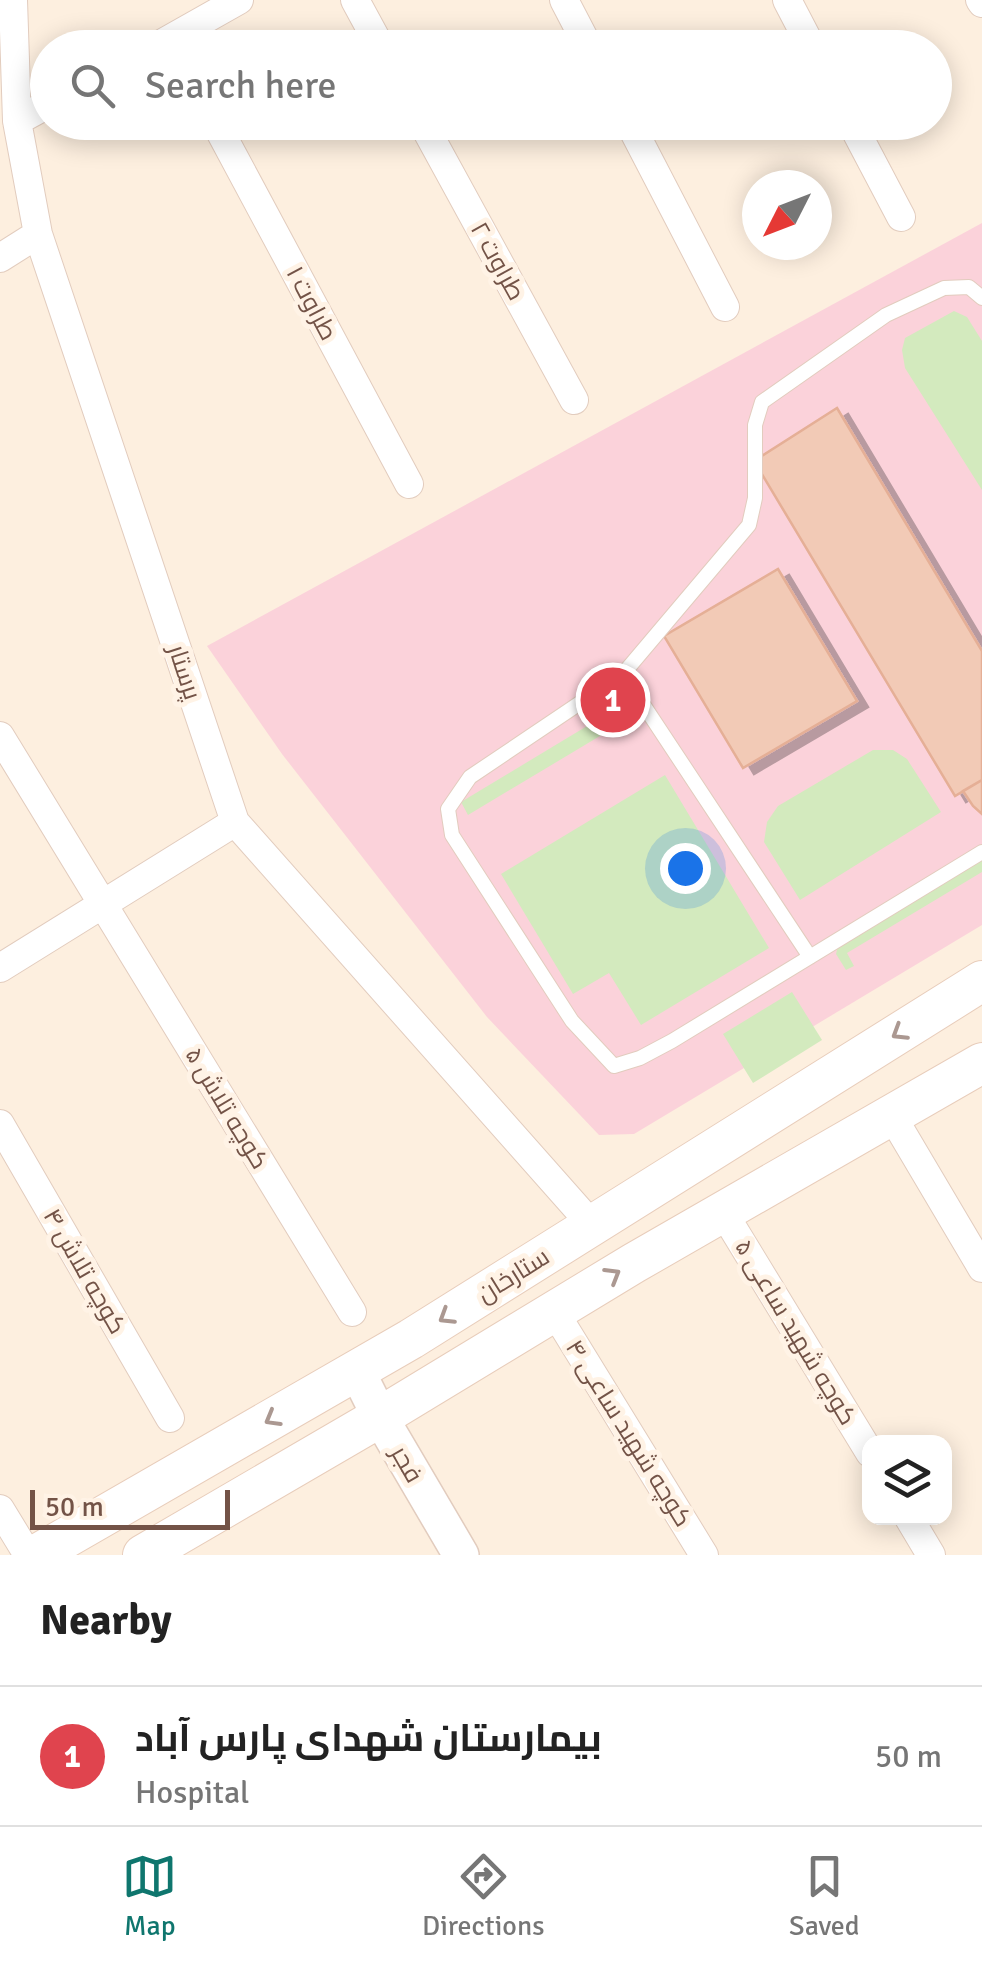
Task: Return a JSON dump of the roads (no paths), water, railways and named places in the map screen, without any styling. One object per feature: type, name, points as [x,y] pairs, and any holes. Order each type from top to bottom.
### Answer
[{"type":"main road","name":"ستارخان","points":[[36,1555],[357,1371],[982,981]]},
{"type":"main road","name":"ستارخان","points":[[143,1555],[982,1063]]},
{"type":"street","name":"پرستار","points":[[13,0],[17,121],[38,234],[235,822],[592,1225]]},
{"type":"street","points":[[190,30],[239,0]]},
{"type":"street","points":[[355,0],[371,30]]},
{"type":"street","points":[[564,0],[580,30]]},
{"type":"street","points":[[788,0],[803,30]]},
{"type":"street","points":[[17,121],[30,114]]},
{"type":"street","name":"طراوت ۱","points":[[225,140],[409,484]]},
{"type":"street","name":"طراوت ۲","points":[[432,140],[574,400]]},
{"type":"street","points":[[638,140],[726,306]]},
{"type":"street","points":[[861,140],[901,218]]},
{"type":"street","points":[[0,258],[38,234]]},
{"type":"street","name":"کوچه تلاش ۵","points":[[0,736],[352,1312]]},
{"type":"street","points":[[0,968],[235,822]]},
{"type":"street","points":[[892,1116],[982,1268]]},
{"type":"street","name":"کوچه تلاش ۴","points":[[0,1124],[170,1418]]},
{"type":"street","name":"کوچه شهید ساعی ۵","points":[[723,1212],[862,1440]]},
{"type":"street","name":"کوچه شهید ساعی ۴","points":[[554,1311],[704,1555]]},
{"type":"street","name":"فجر","points":[[357,1371],[461,1555]]},
{"type":"street","points":[[0,1509],[28,1555]]},
{"type":"street","points":[[913,1525],[932,1555]]},
{"type":"lane","points":[[982,298],[969,287],[944,288],[886,315],[762,402],[756,425],[755,498],[749,525],[624,674],[470,777],[448,808],[452,835],[572,1021],[614,1066],[672,1041],[982,852]]},
{"type":"lane","points":[[624,674],[810,957]]},
{"type":"place","name":"بیمارستان شهدای پارس آباد","points":[[613,700]]}]
